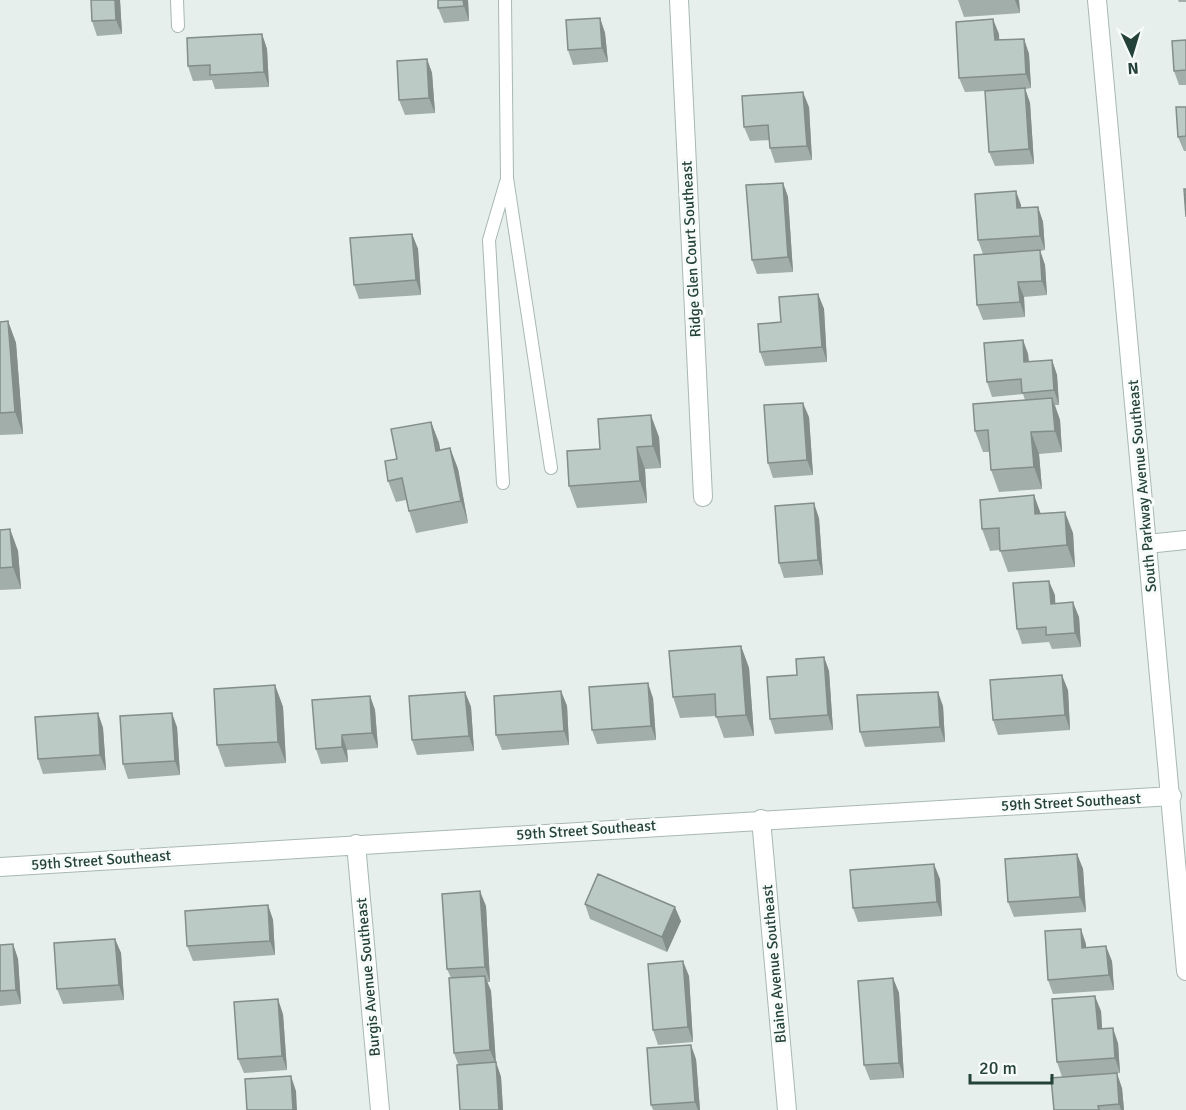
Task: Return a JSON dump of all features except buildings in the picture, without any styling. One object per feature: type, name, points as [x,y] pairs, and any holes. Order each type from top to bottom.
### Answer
[{"type":"street","name":"Ridge Glen Court Southeast","points":[[679,0],[703,497]]},
{"type":"street","name":"South Parkway Avenue Southeast","points":[[1097,0],[1172,796],[1186,971]]},
{"type":"street","points":[[1148,544],[1186,540]]},
{"type":"street","name":"59th Street Southeast","points":[[0,867],[761,819],[1172,796]]},
{"type":"street","name":"Blaine Avenue Southeast","points":[[761,819],[787,1110]]},
{"type":"street","name":"Burgis Avenue Southeast","points":[[356,844],[380,1110]]},
{"type":"lane","points":[[177,0],[178,26]]},
{"type":"lane","points":[[504,0],[507,178],[550,468]]},
{"type":"lane","points":[[503,483],[489,240],[507,178]]}]
